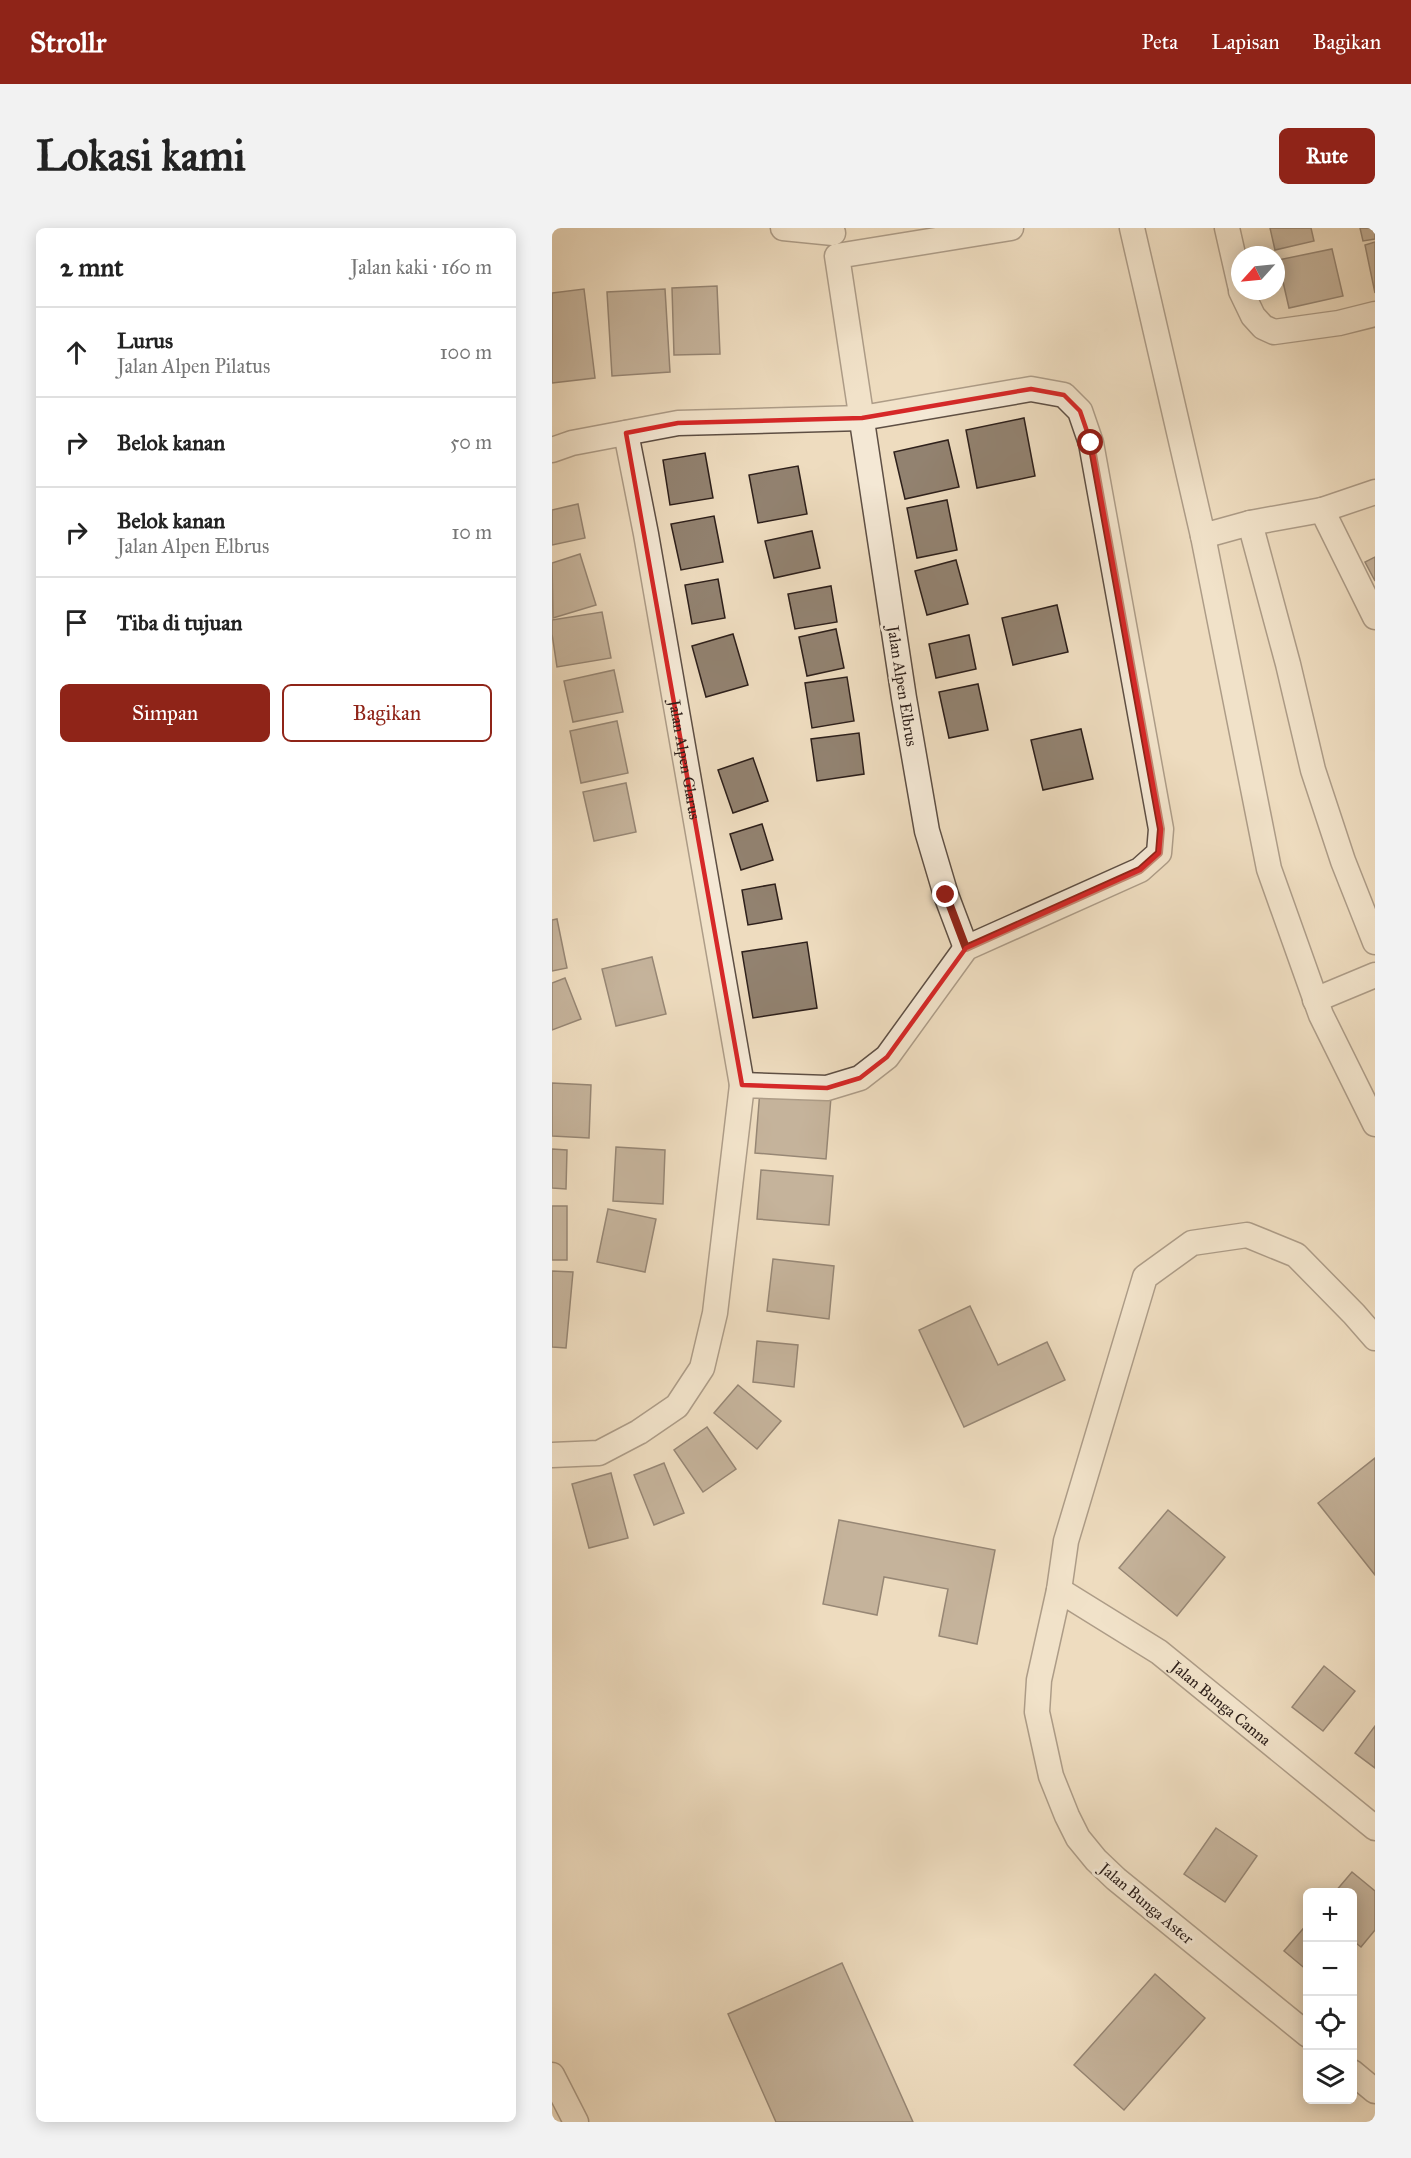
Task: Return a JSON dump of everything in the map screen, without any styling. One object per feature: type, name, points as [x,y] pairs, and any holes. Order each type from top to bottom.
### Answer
[{"type":"street","points":[[783,228],[834,239],[1011,228]]},
{"type":"street","points":[[1132,228],[1203,536],[1269,869],[1315,1000],[1368,1090],[1375,1124]]},
{"type":"street","points":[[1227,228],[1231,246]]},
{"type":"street","name":"Jalan Alpen Elbrus","points":[[834,239],[904,698],[927,831],[946,895],[966,948]]},
{"type":"street","points":[[1246,300],[1253,315],[1263,327],[1274,332],[1339,323],[1375,314]]},
{"type":"street","points":[[552,450],[572,443],[678,423],[862,418],[1031,389],[1064,395],[1080,411],[1091,443],[1161,829],[1159,853],[1140,870],[966,948],[887,1057],[860,1078],[827,1088],[742,1085]]},
{"type":"street","name":"Jalan Alpen Glarus","points":[[552,1455],[599,1452],[639,1432],[677,1406],[702,1368],[715,1313],[742,1085],[646,534],[626,433]]},
{"type":"street","points":[[1203,536],[1250,523],[1323,510],[1375,492]]},
{"type":"street","points":[[1323,510],[1375,617]]},
{"type":"street","points":[[1250,523],[1288,664],[1313,770],[1343,861],[1375,942]]},
{"type":"street","points":[[1315,1000],[1375,975]]},
{"type":"street","name":"Jalan Bunga Aster","points":[[1303,2031],[1116,1880],[1078,1838],[1051,1776],[1037,1712],[1039,1680],[1059,1590],[1066,1541],[1145,1277],[1192,1243],[1247,1235],[1296,1255],[1375,1338]]},
{"type":"street","name":"Jalan Bunga Canna","points":[[1059,1590],[1159,1652],[1375,1828]]},
{"type":"street","points":[[552,2075],[576,2122]]},
{"type":"street","points":[[1357,2075],[1375,2091]]},
{"type":"highlighted area","points":[[1031,389],[1064,395],[1080,411],[1091,443],[1161,829],[1159,853],[1140,870],[966,948],[887,1057],[860,1078],[827,1088],[742,1085],[626,433],[678,423],[862,418]]},
{"type":"building","points":[[1270,228],[1311,228],[1314,241],[1285,248],[1274,246]]},
{"type":"building","points":[[1360,228],[1375,228],[1375,239],[1363,241]]},
{"type":"building","points":[[1375,242],[1375,293],[1365,245]]},
{"type":"building","points":[[1332,249],[1343,296],[1289,308],[1285,291],[1285,259]]},
{"type":"building","points":[[717,286],[720,354],[674,355],[672,288]]},
{"type":"building","points":[[584,289],[595,378],[552,383],[552,293]]},
{"type":"building","points":[[665,289],[670,372],[612,376],[607,292]]},
{"type":"building","points":[[1024,418],[1035,476],[977,488],[966,430]]},
{"type":"building","points":[[948,440],[959,487],[905,499],[894,452]]},
{"type":"building","points":[[705,453],[713,498],[670,505],[663,460]]},
{"type":"building","points":[[798,466],[807,514],[758,523],[749,475]]},
{"type":"building","points":[[947,500],[957,550],[917,558],[907,508]]},
{"type":"building","points":[[578,504],[585,538],[552,545],[552,510]]},
{"type":"building","points":[[714,516],[723,562],[681,570],[671,524]]},
{"type":"building","points":[[812,531],[820,568],[774,578],[765,541]]},
{"type":"building","points":[[580,554],[596,605],[553,618],[552,563]]},
{"type":"building","points":[[1375,557],[1375,581],[1365,562]]},
{"type":"building","points":[[956,560],[968,604],[927,615],[915,571]]},
{"type":"building","points":[[718,579],[725,618],[692,624],[685,585]]},
{"type":"building","points":[[831,586],[837,622],[795,629],[788,594]]},
{"type":"building","points":[[1057,605],[1068,652],[1013,665],[1002,618]]},
{"type":"building","points":[[602,612],[611,658],[557,667],[552,620]]},
{"type":"building","points":[[836,629],[844,668],[807,676],[799,637]]},
{"type":"building","points":[[733,634],[748,685],[706,697],[692,646]]},
{"type":"building","points":[[969,635],[976,669],[936,678],[929,644]]},
{"type":"building","points":[[614,670],[623,712],[573,722],[564,681]]},
{"type":"building","points":[[847,677],[854,721],[812,728],[805,683]]},
{"type":"building","points":[[978,684],[988,730],[949,738],[939,692]]},
{"type":"building","points":[[617,721],[628,773],[581,783],[570,731]]},
{"type":"building","points":[[1081,729],[1093,779],[1043,790],[1031,740]]},
{"type":"building","points":[[859,733],[864,774],[817,781],[811,739]]},
{"type":"building","points":[[753,758],[768,801],[733,813],[718,770]]},
{"type":"building","points":[[626,783],[636,832],[594,841],[583,792]]},
{"type":"building","points":[[762,824],[773,860],[741,870],[730,834]]},
{"type":"building","points":[[775,884],[782,919],[748,925],[742,890]]},
{"type":"building","points":[[557,919],[567,968],[552,971],[552,920]]},
{"type":"building","points":[[807,942],[817,1008],[753,1018],[742,952]]},
{"type":"building","points":[[652,957],[666,1014],[616,1026],[602,969]]},
{"type":"building","points":[[565,978],[581,1019],[552,1030],[552,983]]},
{"type":"building","points":[[552,1083],[591,1085],[589,1138],[552,1136]]},
{"type":"building","points":[[760,1090],[831,1097],[826,1159],[755,1153]]},
{"type":"building","points":[[616,1147],[665,1150],[663,1204],[613,1201]]},
{"type":"building","points":[[552,1149],[567,1150],[566,1189],[552,1188]]},
{"type":"building","points":[[761,1170],[833,1176],[829,1225],[757,1219]]},
{"type":"building","points":[[552,1206],[567,1206],[567,1260],[552,1260]]},
{"type":"building","points":[[608,1209],[656,1219],[645,1272],[597,1262]]},
{"type":"building","points":[[773,1259],[834,1266],[829,1319],[767,1311]]},
{"type":"building","points":[[552,1271],[573,1272],[566,1348],[552,1347]]},
{"type":"building","points":[[970,1306],[998,1365],[1047,1342],[1065,1380],[964,1427],[919,1330]]},
{"type":"building","points":[[757,1341],[798,1345],[794,1387],[753,1382]]},
{"type":"building","points":[[738,1385],[781,1421],[757,1449],[714,1413]]},
{"type":"building","points":[[707,1427],[736,1469],[703,1492],[674,1450]]},
{"type":"building","points":[[1375,1458],[1375,1575],[1318,1503]]},
{"type":"building","points":[[664,1463],[684,1513],[654,1525],[634,1475]]},
{"type":"building","points":[[611,1473],[628,1538],[589,1548],[572,1484]]},
{"type":"building","points":[[1168,1510],[1225,1557],[1177,1616],[1119,1568]]},
{"type":"building","points":[[839,1520],[995,1550],[977,1644],[939,1636],[948,1589],[884,1577],[877,1615],[823,1604]]},
{"type":"building","points":[[1324,1666],[1355,1691],[1323,1731],[1292,1707]]},
{"type":"building","points":[[1375,1726],[1375,1768],[1355,1753]]},
{"type":"building","points":[[1216,1828],[1257,1856],[1225,1902],[1184,1874]]},
{"type":"building","points":[[1352,1872],[1375,1891],[1375,1930],[1361,1947],[1357,1944],[1357,1888],[1338,1888]]},
{"type":"building","points":[[1303,1929],[1303,1967],[1284,1951]]},
{"type":"building","points":[[842,1963],[913,2122],[776,2122],[728,2014]]},
{"type":"building","points":[[1155,1974],[1205,2018],[1124,2110],[1074,2065]]},
{"type":"route","points":[[946,895],[966,948],[1140,870],[1159,853],[1161,829],[1091,443]]}]
